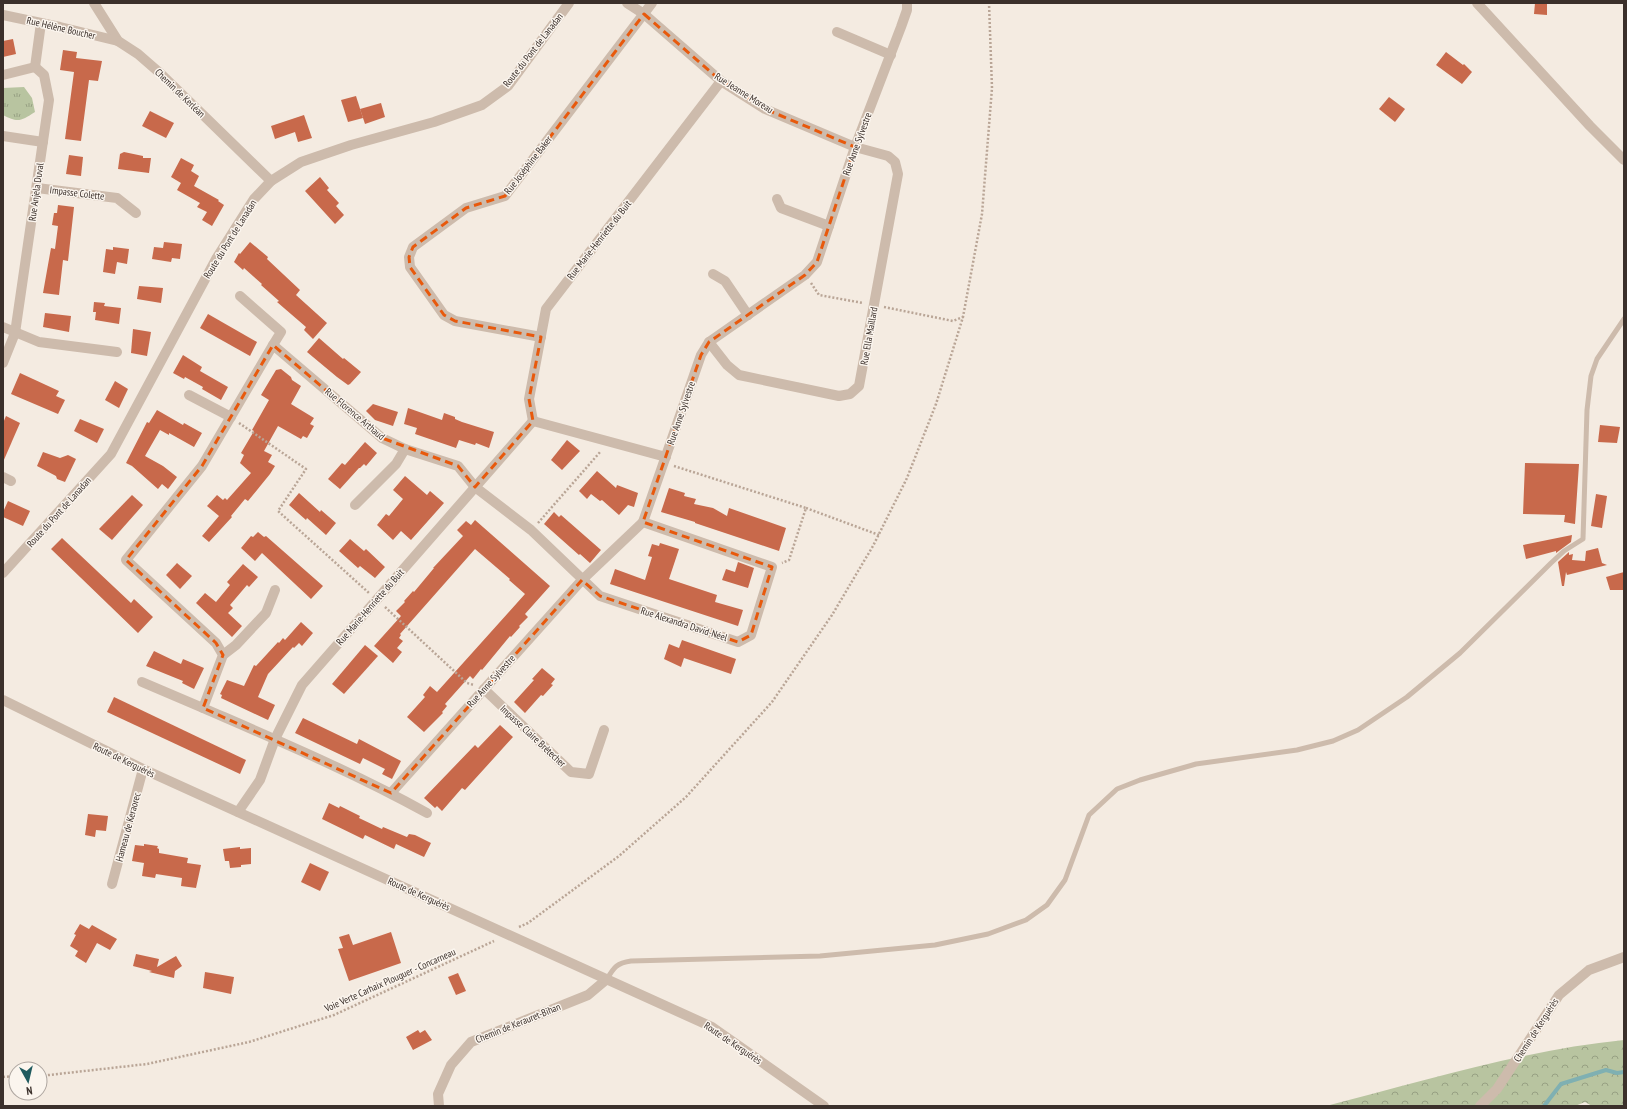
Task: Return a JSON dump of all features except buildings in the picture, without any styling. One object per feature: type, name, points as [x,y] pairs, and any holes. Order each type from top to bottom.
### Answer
[{"type":"street","name":"Chemin de Kerléan","points":[[94,3],[118,41],[138,54],[161,74],[271,181]]},
{"type":"street","name":"Route du Pont de Lanadan","points":[[3,574],[111,454],[216,259],[254,199],[271,181],[301,162],[351,145],[434,122],[482,105],[508,86],[569,3]]},
{"type":"street","name":"Rue Jeanne Moreau","points":[[627,3],[644,14],[721,81],[765,109],[855,147]]},
{"type":"street","name":"Rue Joséphine Baker","points":[[541,337],[455,321],[444,315],[410,267],[409,257],[414,247],[466,208],[505,196],[652,3]]},
{"type":"street","name":"Rue Anne Sylvestre","points":[[391,793],[582,580],[643,522],[700,355],[709,342],[805,276],[817,262],[855,147],[907,10],[907,3]]},
{"type":"street","points":[[1476,3],[1590,126],[1624,160]]},
{"type":"street","name":"Rue Hélène Boucher","points":[[3,15],[118,41]]},
{"type":"street","points":[[3,75],[35,67],[41,23]]},
{"type":"street","points":[[837,32],[891,55]]},
{"type":"street","name":"Rue Anjela Duval","points":[[3,363],[15,333],[49,100],[44,75],[35,67]]},
{"type":"street","name":"Rue Marie-Henriette du Buit","points":[[238,812],[260,780],[275,739],[302,685],[533,421],[529,399],[546,309],[721,81]]},
{"type":"street","points":[[3,136],[43,142]]},
{"type":"street","name":"Rue Ella Maillard","points":[[709,342],[727,365],[739,375],[839,396],[850,394],[860,386],[898,174],[895,162],[888,156],[855,147]]},
{"type":"street","name":"Impasse Colette","points":[[36,188],[117,198],[136,213]]},
{"type":"street","points":[[777,199],[781,208],[829,226]]},
{"type":"street","points":[[713,274],[725,282],[748,315]]},
{"type":"street","points":[[223,655],[216,643],[126,560],[202,466],[281,332],[240,296]]},
{"type":"street","points":[[3,327],[39,342],[117,352]]},
{"type":"street","name":"Rue Florence Arthaud","points":[[273,345],[382,438],[405,449],[458,466],[475,487],[531,530],[582,580]]},
{"type":"street","points":[[189,395],[231,418]]},
{"type":"street","points":[[533,421],[610,442],[665,460]]},
{"type":"street","points":[[355,505],[396,464],[405,449]]},
{"type":"street","points":[[643,522],[772,566]]},
{"type":"street","name":"Rue Alexandra David-Néel","points":[[582,580],[600,596],[738,642],[751,635],[772,566]]},
{"type":"street","points":[[203,708],[223,655],[236,645],[266,613],[275,590]]},
{"type":"street","points":[[142,682],[275,739],[391,793],[427,813]]},
{"type":"street","name":"Impasse Claire Brétecher","points":[[484,689],[571,772],[589,774],[604,730]]},
{"type":"street","name":"Route de Kerguérès","points":[[3,700],[143,769],[712,1027],[824,1106]]},
{"type":"street","name":"Hameau de Keraorec","points":[[112,884],[143,769]]},
{"type":"street","name":"Chemin de Kerguérès","points":[[1480,1106],[1497,1089],[1559,995],[1589,970],[1624,957]]},
{"type":"street","name":"Chemin de Kerauret-Bihan","points":[[439,1106],[438,1094],[451,1065],[471,1042],[588,995],[607,979]]},
{"type":"lane","points":[[607,979],[615,967],[622,962],[820,956],[934,945],[988,934],[1026,920],[1047,905],[1065,880],[1089,815],[1116,789],[1140,780],[1196,764],[1297,750],[1333,741],[1358,730],[1407,697],[1460,653],[1551,563],[1564,551],[1583,538],[1587,410],[1591,376],[1597,360],[1624,320]]},
{"type":"path","name":"Voie Verte Carhaix Plouguer - Concarneau","points":[[48,1075],[147,1064],[250,1042],[334,1015],[479,949],[528,923],[619,856],[686,797],[772,702],[832,615],[879,535],[907,478],[936,404],[963,317],[982,214],[992,88],[989,3]]},
{"type":"path","points":[[805,276],[819,295],[953,321],[963,317]]},
{"type":"path","points":[[231,418],[306,469],[278,512],[467,682],[484,689]]},
{"type":"path","points":[[531,530],[610,442]]},
{"type":"path","points":[[665,460],[806,508],[879,535]]},
{"type":"path","points":[[772,566],[789,560],[806,508]]},
{"type":"highlighted area","points":[[644,14],[721,81],[765,109],[855,147],[817,262],[805,275],[709,342],[701,355],[643,522],[772,567],[751,635],[738,642],[600,596],[582,580],[391,793],[203,708],[223,655],[216,643],[126,560],[202,466],[273,345],[382,438],[458,466],[475,487],[533,421],[529,399],[541,337],[455,321],[444,315],[410,267],[409,257],[413,247],[466,208],[505,196]]},
{"type":"green space","points":[[24,87],[32,98],[35,112],[19,120],[3,115],[3,88]]},
{"type":"green space","points":[[1624,1040],[1624,1106],[1592,1106],[1585,1102],[1575,1106],[1326,1106],[1474,1067],[1549,1051]]},
{"type":"waterway","points":[[1544,1106],[1561,1084],[1606,1070],[1617,1073],[1624,1072]]}]
